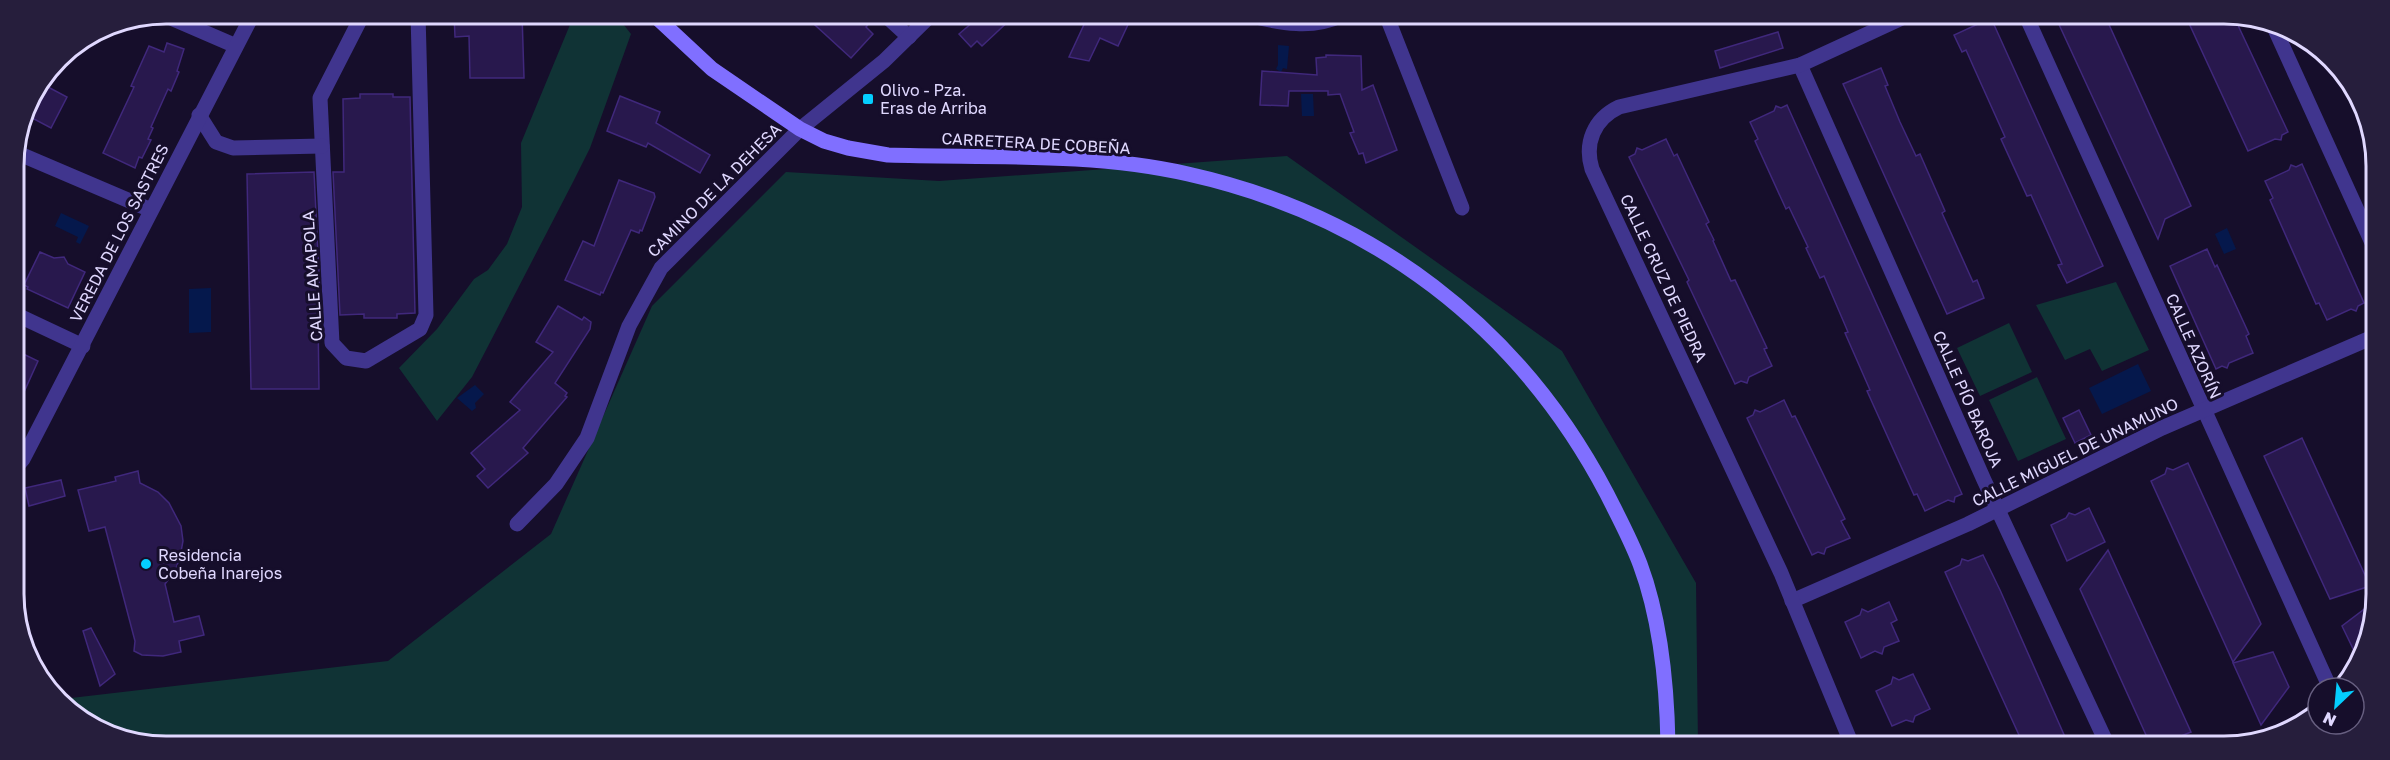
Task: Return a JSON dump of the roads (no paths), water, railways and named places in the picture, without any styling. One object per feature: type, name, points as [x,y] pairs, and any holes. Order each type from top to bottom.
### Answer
[{"type":"street","points":[[185,24],[236,46]]},
{"type":"street","name":"VEREDA DE LOS SASTRES","points":[[24,457],[248,24]]},
{"type":"street","name":"CALLE AMAPOLA","points":[[358,24],[320,98],[332,343],[346,358],[366,361],[420,329],[426,315],[418,24]]},
{"type":"street","name":"CARRETERA DE COBEÑA","points":[[664,24],[712,69],[800,129],[824,141],[888,155],[1084,160],[1186,173],[1280,200],[1325,219],[1402,262],[1464,309],[1504,349],[1547,399],[1590,462],[1629,540],[1649,595],[1660,654],[1667,736]]},
{"type":"street","points":[[895,24],[909,37]]},
{"type":"street","name":"CAMINO DE LA DEHESA","points":[[517,524],[556,483],[587,438],[629,326],[661,268],[800,129],[867,76],[922,24]]},
{"type":"street","points":[[1390,24],[1462,208]]},
{"type":"street","name":"CALLE CRUZ DE PIEDRA","points":[[1848,736],[1792,601],[1592,169],[1588,148],[1590,138],[1601,119],[1619,107],[1800,65],[1889,24]]},
{"type":"street","name":"CALLE AZORÍN","points":[[2030,24],[2325,676]]},
{"type":"street","points":[[2277,35],[2366,230]]},
{"type":"street","name":"CALLE PÍO BAROJA","points":[[1800,65],[1998,508],[2103,736]]},
{"type":"street","points":[[199,115],[216,142],[233,148],[322,146]]},
{"type":"street","points":[[24,156],[151,210]]},
{"type":"street","points":[[24,318],[83,346]]},
{"type":"street","name":"CALLE MIGUEL DE UNAMUNO","points":[[1792,601],[1998,508],[2151,433],[2366,340]]},
{"type":"water","points":[[1278,45],[1289,46],[1287,69],[1283,68],[1281,72],[1276,69]]},
{"type":"water","points":[[1301,94],[1313,94],[1314,116],[1302,116]]},
{"type":"water","points":[[61,213],[89,226],[80,244],[76,242],[78,237],[55,226]]},
{"type":"water","points":[[2227,228],[2236,249],[2224,254],[2215,234]]},
{"type":"water","points":[[211,288],[211,332],[189,333],[189,289]]},
{"type":"water","points":[[2138,364],[2151,391],[2102,414],[2089,388]]},
{"type":"water","points":[[475,385],[484,394],[475,403],[476,408],[472,411],[457,398]]},
{"type":"place","name":"Olivo - Pza. Eras de Arriba","points":[[868,99]]},
{"type":"place","name":"Residencia Cobeña Inarejos","points":[[146,564]]}]
